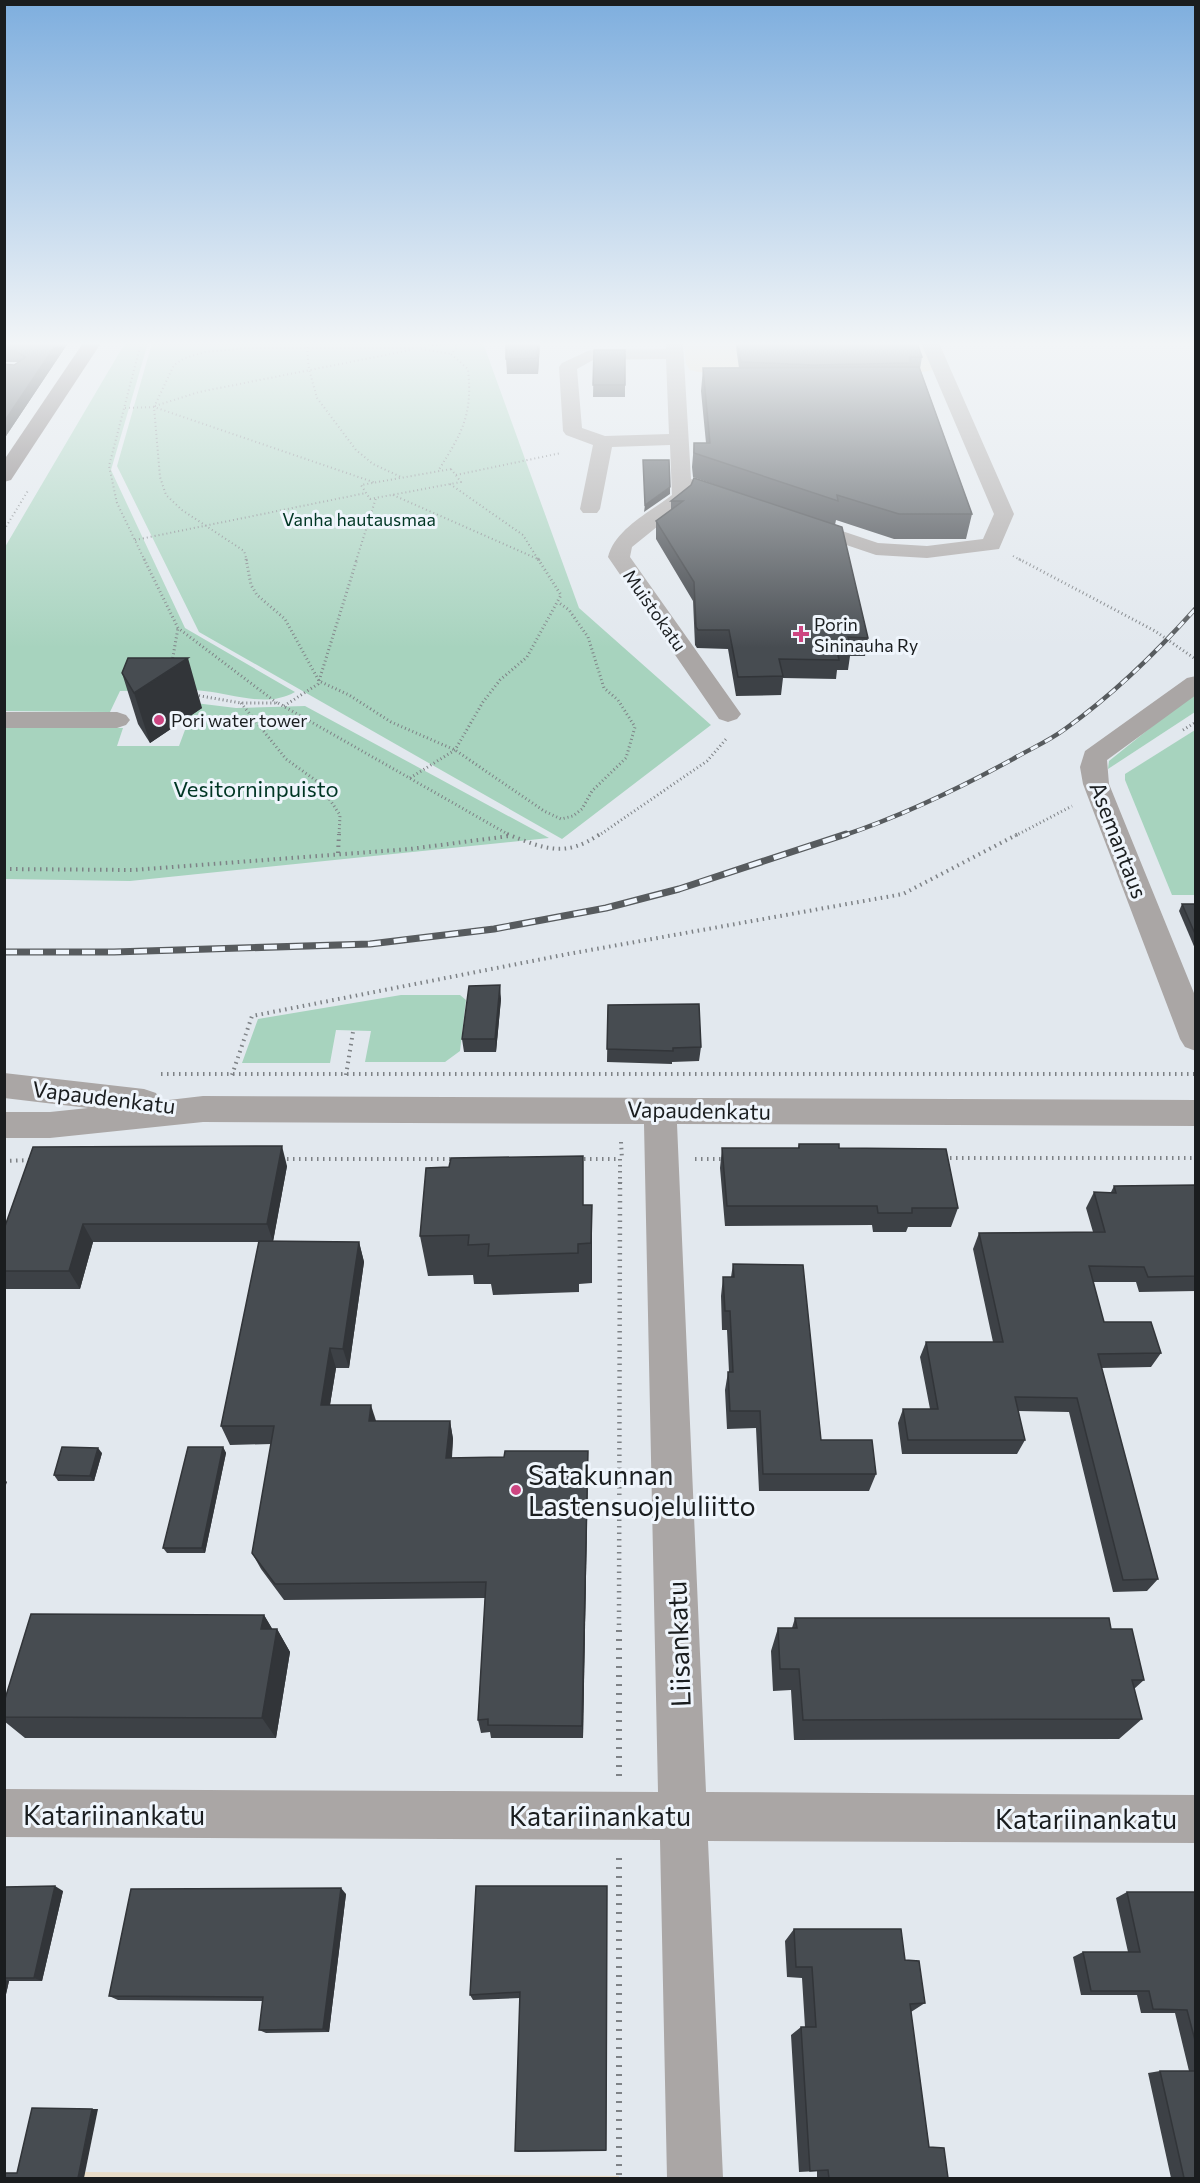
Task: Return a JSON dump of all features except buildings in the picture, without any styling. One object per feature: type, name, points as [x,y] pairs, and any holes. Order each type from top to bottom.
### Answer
[{"type":"main road","points":[[7,467],[22,445]]},
{"type":"street","points":[[590,508],[602,445]]},
{"type":"street","points":[[680,445],[683,483],[758,508]]},
{"type":"street","points":[[779,516],[876,549],[927,552],[991,544],[1004,514],[974,445]]},
{"type":"street","name":"Muistokatu","points":[[683,483],[682,497],[627,540],[619,557],[728,714]]},
{"type":"street","name":"Asemantaus","points":[[1196,683],[1094,757],[1093,767],[1096,783],[1196,1038]]},
{"type":"street","points":[[4,720],[117,720]]},
{"type":"street","name":"Vapaudenkatu","points":[[4,1085],[202,1109]]},
{"type":"street","name":"Vapaudenkatu","points":[[4,1125],[50,1125],[202,1109],[1196,1113]]},
{"type":"street","name":"Liisankatu","points":[[641,1110],[641,1159],[683,1816],[695,2178]]},
{"type":"street","name":"Katariinankatu","points":[[4,1813],[1196,1819]]},
{"type":"path","points":[[116,445],[109,471],[117,503],[178,628],[278,703],[509,836],[563,851],[581,845],[707,761],[729,735],[728,714]]},
{"type":"path","points":[[157,445],[160,477],[166,495],[182,510],[244,551],[250,571],[251,585],[257,595],[285,618],[319,681],[349,695],[391,722],[455,750],[543,811],[561,819],[573,816],[582,810],[592,791],[626,758],[635,727],[618,700],[604,688],[588,637],[569,610],[558,602]]},
{"type":"path","points":[[265,445],[376,483]]},
{"type":"path","points":[[352,445],[373,464],[402,478]]},
{"type":"path","points":[[438,471],[453,445]]},
{"type":"path","points":[[456,475],[593,445]]},
{"type":"path","points":[[451,468],[456,475],[461,482],[370,499],[361,485],[451,468]]},
{"type":"path","points":[[410,778],[455,750],[483,702],[500,680],[527,657],[561,595],[523,535],[504,524],[477,501],[450,484]]},
{"type":"path","points":[[135,540],[366,493]]},
{"type":"path","points":[[392,495],[541,561]]},
{"type":"path","points":[[284,706],[318,684],[376,498]]},
{"type":"path","points":[[991,544],[1155,631],[1196,659]]},
{"type":"path","points":[[170,672],[178,628]]},
{"type":"path","points":[[190,695],[241,703],[278,703]]},
{"type":"path","points":[[241,703],[286,759],[318,782],[340,815],[338,853]]},
{"type":"path","points":[[232,1075],[252,1016],[568,954],[903,894],[1073,806]]},
{"type":"path","points":[[4,869],[133,870],[410,849],[509,836]]},
{"type":"path","points":[[345,1075],[354,1032]]},
{"type":"path","points":[[149,1074],[1196,1074]]},
{"type":"path","points":[[619,2178],[619,1815],[641,1159],[641,1110],[622,1075]]},
{"type":"path","points":[[934,1158],[1196,1158]]},
{"type":"path","points":[[277,1159],[466,1159]]},
{"type":"path","points":[[573,1159],[732,1159]]},
{"type":"path","points":[[4,1161],[40,1160],[36,1171]]},
{"type":"shaded area","points":[[85,2172],[619,2176],[619,2178],[83,2178]]},
{"type":"green space","points":[[65,445],[118,445],[111,470],[185,628],[295,692],[284,697],[262,700],[194,690],[120,691],[110,712],[5,711],[5,547]]},
{"type":"green space","name":"Vanha hautausmaa","points":[[123,445],[520,445],[579,608],[711,725],[562,839],[199,632],[117,466]]},
{"type":"green space","points":[[1195,692],[1195,712],[1108,769],[1109,761]]},
{"type":"green space","name":"Vesitorninpuisto","points":[[195,703],[236,708],[305,706],[549,838],[130,881],[5,879],[5,727],[123,728],[117,746],[179,746]]},
{"type":"green space","points":[[1195,730],[1195,895],[1172,895],[1125,780],[1125,774]]},
{"type":"green space","points":[[401,995],[460,995],[466,1000],[460,1051],[445,1062],[365,1062],[371,1031],[336,1030],[330,1063],[242,1063],[258,1019]]},
{"type":"railway","points":[[842,836],[908,811],[951,791],[1059,733],[1101,702],[1134,672],[1196,608]]},
{"type":"railway","points":[[4,952],[114,952],[370,944],[494,929],[606,908],[679,889],[846,834]]},
{"type":"place","name":"Porin Sininauha Ry","points":[[801,634]]},
{"type":"place","name":"Pori water tower","points":[[159,720]]},
{"type":"place","name":"Satakunnan Lastensuojeluliitto","points":[[516,1490]]}]
